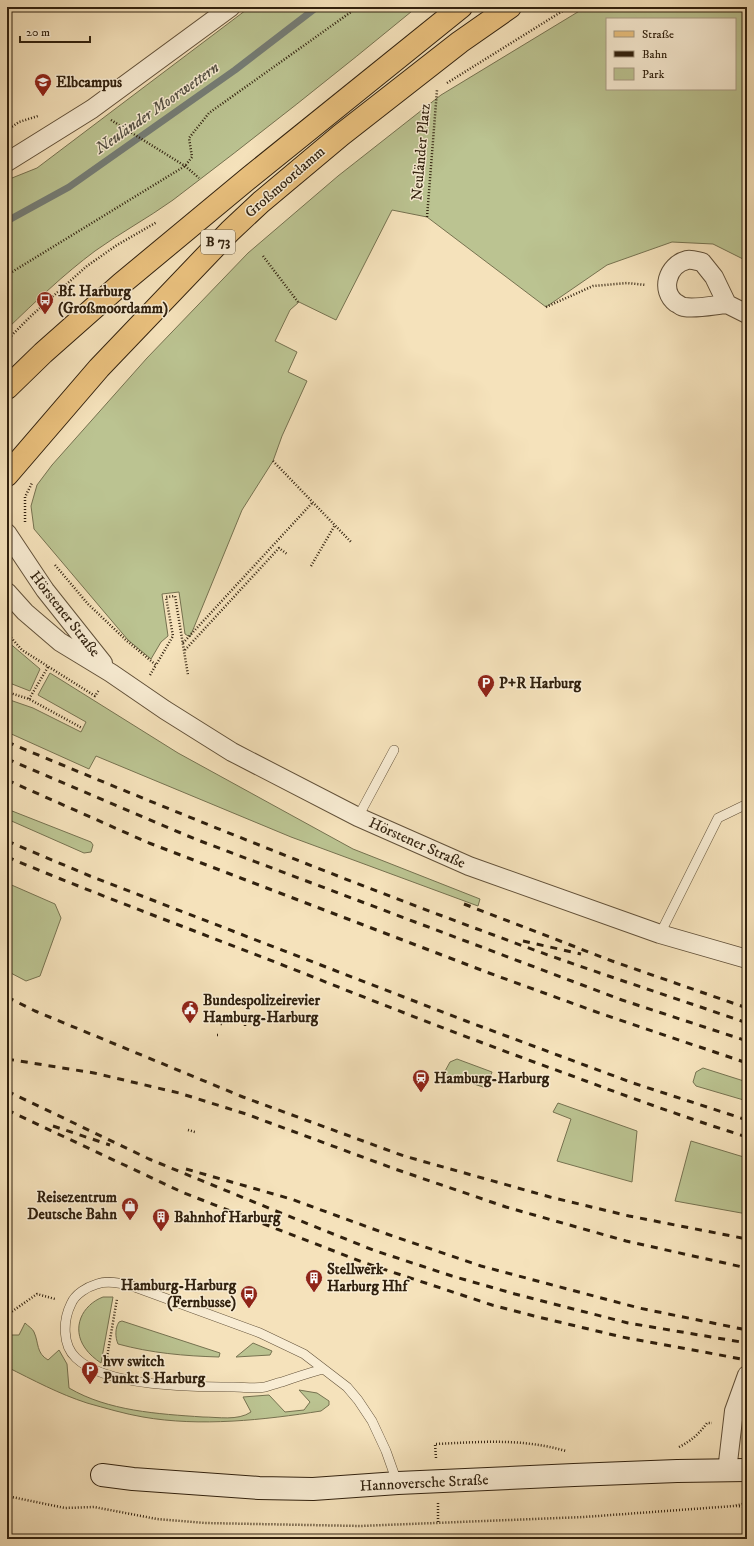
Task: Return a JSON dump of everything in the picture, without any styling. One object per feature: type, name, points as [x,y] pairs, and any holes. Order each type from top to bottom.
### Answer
[{"type":"main road","name":"Großmoordamm","points":[[7,388],[43,353],[132,274],[461,7]]},
{"type":"main road","name":"Großmoordamm","points":[[7,475],[99,368],[230,230],[341,135],[460,42],[510,7]]},
{"type":"main road","name":"Hannoversche Straße","points":[[102,1475],[133,1479],[259,1488],[313,1489],[398,1483],[669,1471],[737,1470]]},
{"type":"street","points":[[7,162],[92,109],[231,7]]},
{"type":"street","points":[[728,304],[697,308],[683,307],[671,299],[667,288],[668,276],[676,265],[688,260],[702,262],[714,277],[728,304],[747,314]]},
{"type":"street","name":"Hörstener Straße","points":[[7,533],[45,590],[111,673]]},
{"type":"street","name":"Hörstener Straße","points":[[7,592],[25,612],[60,642],[111,673],[165,710],[232,752],[358,817],[469,866],[660,934],[747,959]]},
{"type":"street","points":[[737,1470],[734,1411],[745,1380]]},
{"type":"lane","points":[[358,817],[394,750]]},
{"type":"lane","points":[[660,934],[718,818],[747,804]]},
{"type":"lane","points":[[323,1369],[265,1387],[220,1387],[160,1384],[130,1380],[104,1373],[86,1366],[74,1357],[68,1344],[64,1328],[71,1303],[82,1291],[98,1283],[119,1283],[132,1286],[260,1333],[304,1354],[346,1387],[358,1400],[369,1415],[386,1451],[398,1483]]},
{"type":"path","points":[[7,275],[185,166],[192,157],[189,138],[209,113],[358,7]]},
{"type":"path","points":[[444,85],[569,7]]},
{"type":"path","name":"Neuländer Platz","points":[[427,217],[438,90],[431,94]]},
{"type":"path","points":[[107,118],[185,166],[199,178]]},
{"type":"path","points":[[7,340],[30,317],[87,266],[117,245],[158,222]]},
{"type":"path","points":[[263,256],[298,302]]},
{"type":"path","points":[[546,308],[593,286],[627,283],[667,288]]},
{"type":"path","points":[[273,461],[352,543]]},
{"type":"path","points":[[25,528],[25,497],[34,480]]},
{"type":"path","points":[[183,643],[313,502]]},
{"type":"path","points":[[311,566],[335,525]]},
{"type":"path","points":[[184,650],[279,548],[288,554]]},
{"type":"path","points":[[54,563],[88,604],[127,641],[156,665],[173,636],[166,597],[174,596],[188,675]]},
{"type":"path","points":[[7,633],[22,650],[95,696],[111,673]]},
{"type":"path","points":[[29,700],[48,667]]},
{"type":"path","points":[[7,692],[29,700],[82,728]]},
{"type":"path","points":[[188,1130],[195,1132]]},
{"type":"path","points":[[104,1373],[119,1283]]},
{"type":"path","points":[[7,1315],[37,1294],[71,1303]]},
{"type":"path","points":[[7,1496],[65,1508],[94,1508],[157,1519],[205,1523],[352,1526],[584,1517],[734,1506],[747,1507]]},
{"type":"path","points":[[734,1506],[747,1503]]},
{"type":"green space","points":[[250,7],[417,7],[296,105],[173,200],[83,260],[50,288],[7,329],[7,180],[37,168]]},
{"type":"green space","points":[[586,7],[747,7],[747,261],[713,244],[672,242],[607,265],[546,307],[427,217],[392,210],[336,320],[299,302],[290,310],[275,341],[297,352],[288,372],[307,381],[282,436],[273,461],[242,510],[190,637],[185,634],[179,592],[162,594],[168,636],[161,642],[151,659],[128,640],[34,529],[31,506],[37,485],[52,465],[147,358],[248,253],[338,176],[441,95]]},
{"type":"green space","points":[[7,641],[40,669],[30,691],[7,682]]},
{"type":"green space","points":[[50,673],[178,753],[353,849],[480,899],[478,906],[291,837],[96,756],[89,769],[7,732],[7,699],[33,708],[81,732],[86,722],[38,695]]},
{"type":"green space","points":[[7,809],[91,842],[93,845],[91,852],[84,853],[7,819]]},
{"type":"green space","points":[[7,883],[55,904],[61,918],[40,976],[26,981],[7,971]]},
{"type":"green space","points":[[457,1059],[492,1072],[486,1088],[465,1081],[464,1083],[454,1080],[452,1084],[443,1081],[444,1073],[450,1062]]},
{"type":"green space","points":[[703,1068],[747,1082],[747,1101],[696,1086],[693,1082],[696,1072]]},
{"type":"green space","points":[[558,1103],[637,1131],[632,1182],[557,1161],[571,1119],[553,1112]]},
{"type":"green space","points":[[691,1141],[747,1158],[747,1214],[675,1201]]},
{"type":"green space","points":[[103,1297],[113,1297],[101,1363],[85,1348],[79,1333],[79,1325],[84,1311]]},
{"type":"green space","points":[[122,1321],[220,1353],[219,1357],[168,1354],[118,1344],[116,1330],[119,1322]]},
{"type":"green space","points":[[25,1323],[32,1329],[36,1336],[41,1354],[44,1357],[48,1360],[59,1350],[67,1364],[69,1388],[100,1402],[151,1413],[234,1418],[251,1412],[243,1397],[269,1395],[285,1412],[304,1410],[310,1402],[299,1390],[317,1393],[329,1401],[329,1405],[321,1411],[255,1419],[209,1422],[165,1420],[136,1416],[108,1409],[66,1395],[7,1367],[7,1335],[19,1335]]},
{"type":"green space","points":[[253,1343],[272,1351],[270,1355],[236,1357]]},
{"type":"waterway","name":"Neuländer Moorwettern","points":[[7,221],[69,187],[235,70],[317,7]]},
{"type":"railway","points":[[7,742],[129,793],[437,914],[561,959],[747,1023]]},
{"type":"railway","points":[[7,759],[195,839],[622,1000],[747,1041]]},
{"type":"railway","points":[[7,780],[149,843],[489,973],[602,1014],[747,1063]]},
{"type":"railway","points":[[7,841],[90,876],[466,1021],[633,1083],[747,1120]]},
{"type":"railway","points":[[7,857],[402,1012],[534,1062],[656,1107],[747,1137]]},
{"type":"railway","points":[[464,904],[612,961],[747,1008]]},
{"type":"railway","points":[[523,941],[581,954]]},
{"type":"railway","points":[[7,997],[35,1011],[243,1097],[404,1156],[550,1197],[629,1216],[747,1239]]},
{"type":"railway","points":[[7,1059],[94,1073],[179,1093],[246,1114],[395,1169],[506,1207],[626,1241],[747,1268]]},
{"type":"railway","points":[[7,1091],[149,1159],[373,1250],[452,1276],[628,1323],[747,1343]]},
{"type":"railway","points":[[7,1110],[184,1193],[365,1263],[492,1305],[534,1316],[622,1337],[747,1360]]},
{"type":"railway","points":[[53,1126],[110,1145]]},
{"type":"railway","points":[[186,1169],[291,1199],[481,1266],[639,1308],[747,1330]]},
{"type":"place","name":"Elbcampus","points":[[43,97]]},
{"type":"place","name":"Bf. Harburg (Großmoordamm)","points":[[45,315]]},
{"type":"place","name":"P+R Harburg","points":[[486,698]]},
{"type":"place","name":"Bundespolizeirevier Hamburg-Harburg","points":[[190,1024]]},
{"type":"place","name":"Hamburg-Harburg","points":[[421,1093]]},
{"type":"place","name":"Reisezentrum Deutsche Bahn","points":[[130,1221]]},
{"type":"place","name":"Bahnhof Harburg","points":[[161,1232]]},
{"type":"place","name":"Stellwerk Harburg Hhf","points":[[314,1293]]},
{"type":"place","name":"Hamburg-Harburg (Fernbusse)","points":[[249,1309]]},
{"type":"place","name":"hvv switch Punkt S Harburg","points":[[90,1385]]}]
